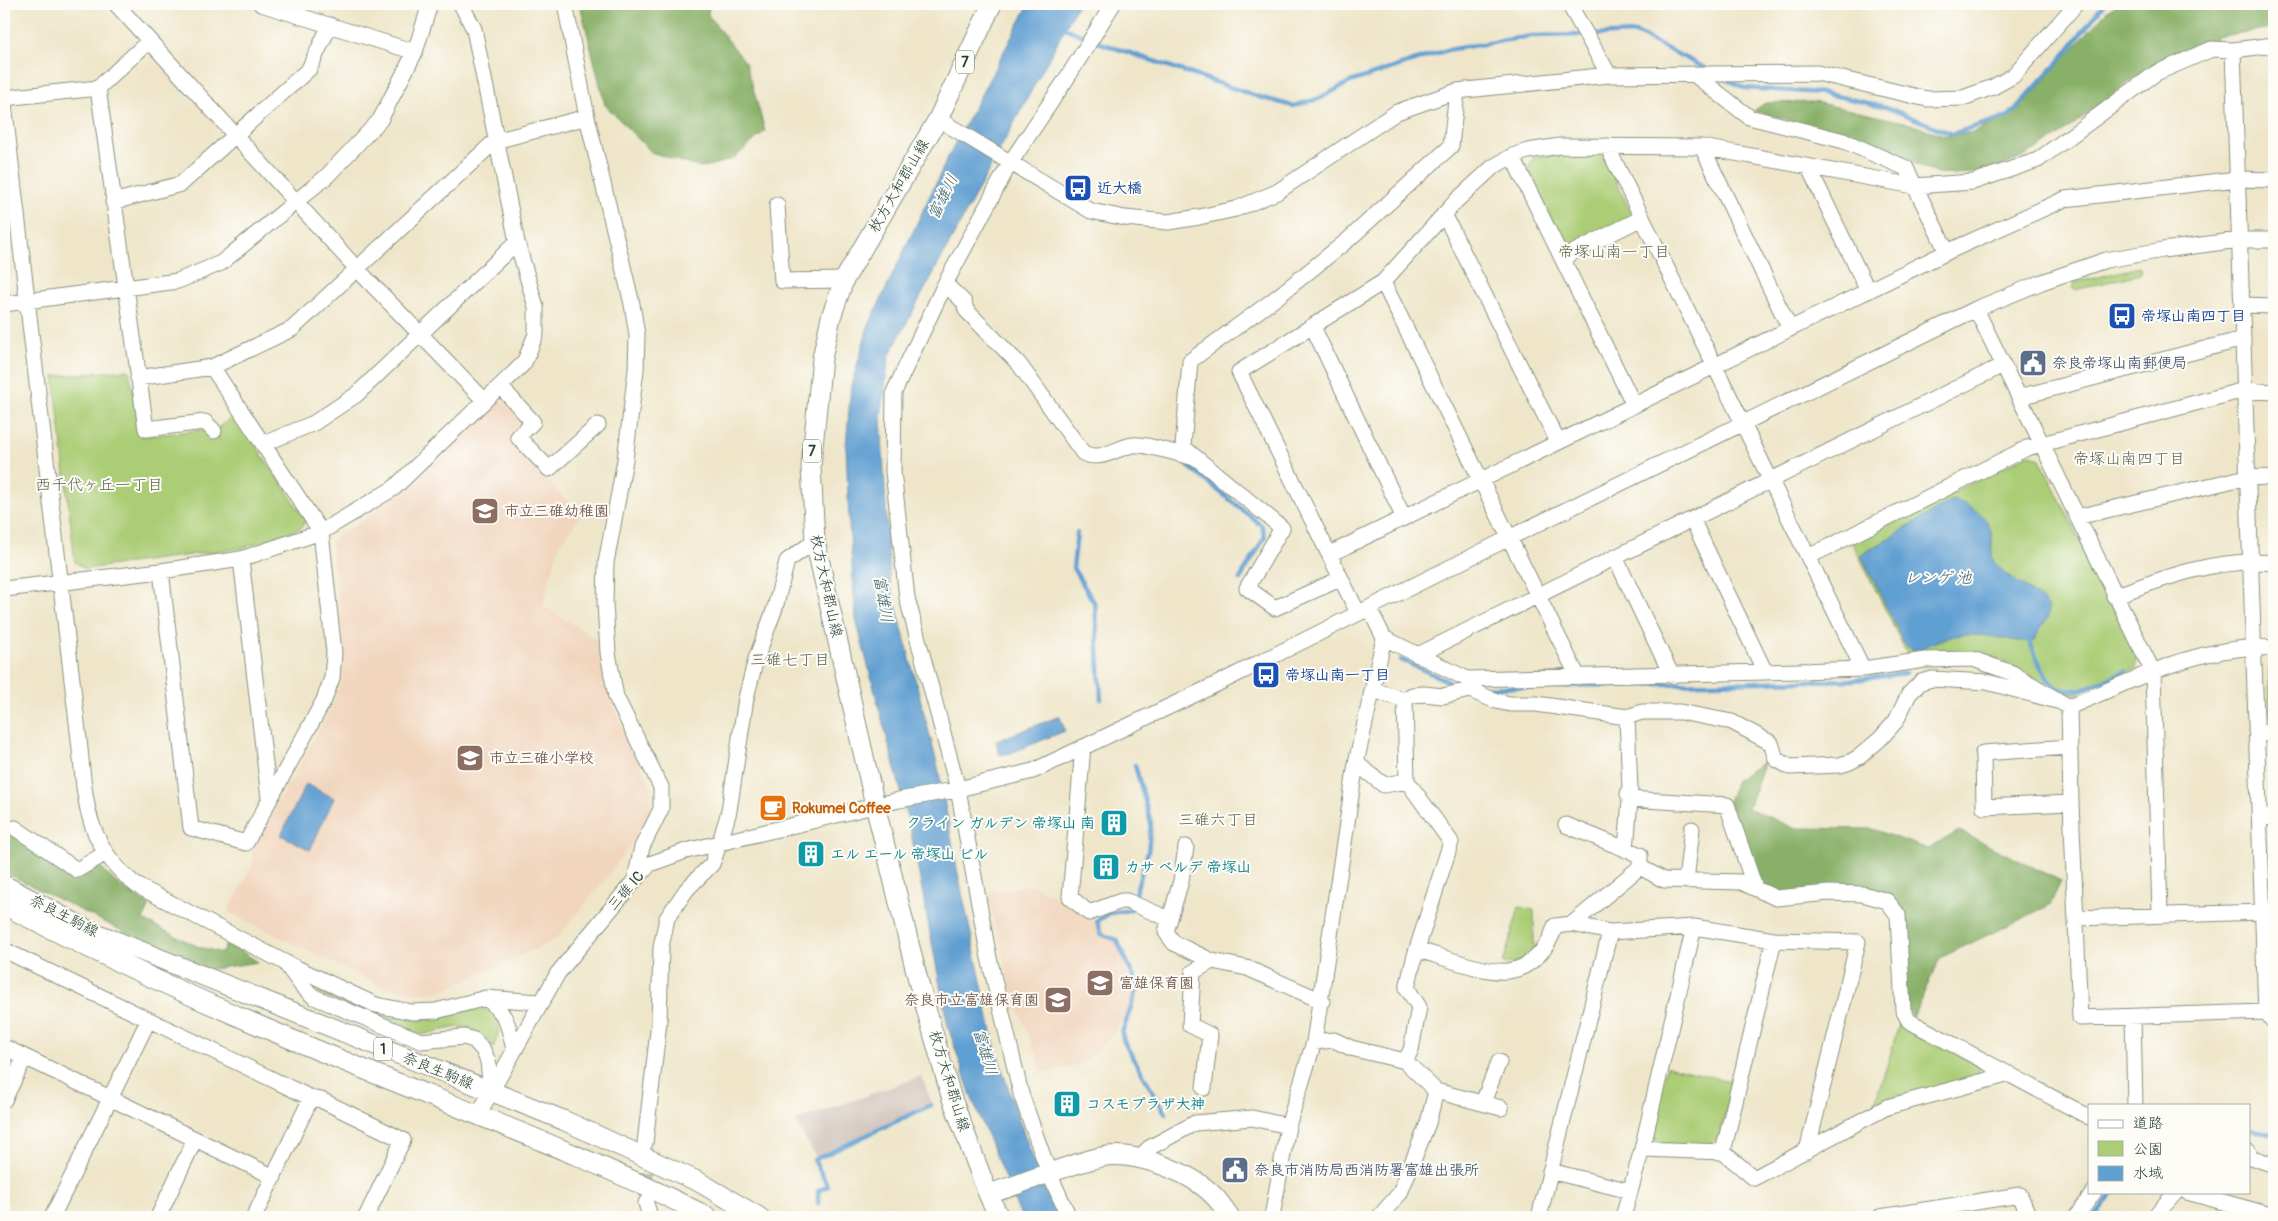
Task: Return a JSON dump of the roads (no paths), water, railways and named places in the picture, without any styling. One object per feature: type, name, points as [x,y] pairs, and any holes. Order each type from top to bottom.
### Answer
[{"type":"main road","name":"枚方大和郡山線","points":[[992,4],[938,119],[844,280],[831,317],[822,358],[811,466],[815,541],[876,806],[920,984],[951,1096],[988,1194],[999,1217]]},
{"type":"main road","name":"奈良生駒線","points":[[4,886],[86,929],[563,1120],[699,1182],[759,1217]]},
{"type":"main road","name":"奈良生駒線","points":[[4,905],[67,938],[213,1005],[334,1057],[478,1115],[629,1180],[708,1217]]},
{"type":"main road","points":[[988,1194],[1045,1174],[1103,1157],[1139,1158],[1187,1176],[1213,1195],[1230,1217]]},
{"type":"street","points":[[116,4],[357,269],[484,400]]},
{"type":"street","points":[[261,4],[415,52]]},
{"type":"street","points":[[4,304],[178,281],[221,263],[327,176],[380,120],[415,52],[430,4]]},
{"type":"street","points":[[4,589],[161,571],[241,559],[322,532],[394,488],[524,363],[536,334],[536,307],[517,242],[474,29],[461,4]]},
{"type":"street","points":[[565,4],[587,117],[632,304],[637,334],[636,370],[625,460],[606,563],[605,603],[608,653],[616,697],[661,787],[661,810],[642,847],[635,880]]},
{"type":"street","points":[[1069,1217],[1045,1174],[1021,1094],[989,958],[956,789],[907,598],[893,471],[894,392],[1004,159],[1066,78],[1112,4]]},
{"type":"street","points":[[938,119],[1091,211],[1125,218],[1168,222],[1236,209],[1277,192],[1398,112],[1457,91],[1609,75],[1817,73],[1927,99],[1963,98],[1993,88],[2013,76],[2076,4]]},
{"type":"street","points":[[1572,8],[1609,75]]},
{"type":"street","points":[[113,202],[181,184],[308,69],[330,25]]},
{"type":"street","points":[[4,98],[98,88],[149,41]]},
{"type":"street","points":[[2274,45],[2233,50],[2212,49],[2156,73],[2038,160],[1973,182],[1914,186],[1702,147],[1560,146],[1528,151],[1512,156],[1493,167],[1457,200],[1383,282],[1239,372],[1330,554],[1340,579],[1384,638],[1418,655],[1496,701],[1510,704],[1536,704],[1628,717],[1642,712],[1680,712],[1732,722],[1771,742],[1776,759],[1790,767],[1840,766],[1859,757],[1880,739],[1896,721],[1909,694],[1921,682],[1932,679],[1987,682],[2063,704],[2199,656],[2253,647],[2274,648]]},
{"type":"street","points":[[2063,704],[2069,747],[2080,1018],[2270,1017],[2268,914],[2259,814],[2233,50]]},
{"type":"street","points":[[1695,75],[1749,117],[1844,141],[1906,168],[1947,252]]},
{"type":"street","points":[[98,88],[113,202],[128,289],[146,429],[205,422],[214,431]]},
{"type":"street","points":[[1340,579],[1275,608],[1247,588],[1282,528],[1183,447],[1190,361],[1276,298],[1342,245],[1451,146],[1457,91]]},
{"type":"street","points":[[4,104],[89,818],[95,836],[118,870],[136,885],[286,963],[376,1005],[412,1012],[436,1011],[486,998],[540,1002]]},
{"type":"street","points":[[138,378],[212,368],[292,330],[496,141],[587,117]]},
{"type":"street","points":[[1607,146],[1863,668]]},
{"type":"street","points":[[1702,147],[1790,328]]},
{"type":"street","points":[[1512,156],[1634,405]]},
{"type":"street","points":[[1808,168],[1868,291]]},
{"type":"street","points":[[1330,554],[1947,252],[2065,199],[2237,179],[2274,180]]},
{"type":"street","points":[[777,205],[782,281],[844,280]]},
{"type":"street","points":[[1444,214],[1558,442]]},
{"type":"street","points":[[1562,258],[1642,218]]},
{"type":"street","name":"三碓 IC","points":[[478,1115],[558,973],[650,864],[686,851],[720,842],[1033,771],[1220,683],[1509,538],[1976,309],[2042,282],[2106,260],[2239,240],[2274,240]]},
{"type":"street","points":[[263,444],[314,423],[356,395],[517,242]]},
{"type":"street","points":[[1383,282],[1578,677]]},
{"type":"street","points":[[945,284],[964,302],[966,310],[1019,364],[1083,453],[1099,457],[1134,444],[1199,459]]},
{"type":"street","points":[[2242,305],[2274,306]]},
{"type":"street","points":[[1976,309],[2152,672],[2160,914]]},
{"type":"street","points":[[1313,327],[1404,518]]},
{"type":"street","points":[[2019,397],[2243,339]]},
{"type":"street","points":[[1418,655],[2003,365]]},
{"type":"street","points":[[161,571],[191,828],[246,842],[324,700],[332,678],[334,653],[322,532],[212,368]]},
{"type":"street","points":[[500,386],[533,422],[518,437],[549,469],[598,425]]},
{"type":"street","points":[[1808,557],[2027,448],[2041,443],[2244,390],[2274,392]]},
{"type":"street","points":[[2077,517],[2248,477],[2274,478]]},
{"type":"street","points":[[1692,519],[1765,672]]},
{"type":"street","points":[[645,1142],[659,1022],[660,947],[667,918],[688,889],[712,864],[729,811],[746,698],[756,659],[775,608],[786,561],[815,541]]},
{"type":"street","points":[[1615,557],[1672,676]]},
{"type":"street","points":[[241,559],[269,798]]},
{"type":"street","points":[[2114,596],[2182,572],[2250,560],[2274,563]]},
{"type":"street","points":[[1272,1217],[1288,1126],[1314,1042],[1322,1001],[1356,763],[1384,638]]},
{"type":"street","points":[[1405,700],[1412,695],[1443,696],[1468,684],[1578,677],[1672,676],[1863,668],[1925,660],[1973,659],[2012,673],[2063,704]]},
{"type":"street","points":[[1373,690],[1405,700]]},
{"type":"street","points":[[1405,700],[1406,781],[1451,842],[1407,988],[1419,1007],[1411,1050],[1405,1061]]},
{"type":"street","points":[[1626,850],[1630,799],[1628,794],[1630,789],[1628,717]]},
{"type":"street","points":[[2256,731],[2274,734]]},
{"type":"street","points":[[1083,747],[1070,897],[1089,913],[1120,901],[1127,901],[1169,919]]},
{"type":"street","points":[[2069,747],[1983,753],[1984,807],[2071,803]]},
{"type":"street","points":[[1356,763],[1384,785],[1406,781]]},
{"type":"street","points":[[1630,799],[1727,805],[1755,888]]},
{"type":"street","points":[[2259,814],[2274,819]]},
{"type":"street","points":[[1566,824],[1640,855],[1640,867]]},
{"type":"street","points":[[15,828],[78,870],[106,853]]},
{"type":"street","points":[[1686,882],[1692,829]]},
{"type":"street","points":[[1186,847],[1181,882],[1166,932],[1174,943],[1212,961],[1247,968],[1322,1001]]},
{"type":"street","points":[[1572,924],[1640,867]]},
{"type":"street","points":[[1640,867],[1664,880],[1741,882],[1776,898],[1829,893],[1863,894],[1887,901],[1898,915],[1903,1010],[1909,1021],[2088,1116]]},
{"type":"street","points":[[2077,918],[2160,914],[2268,914]]},
{"type":"street","points":[[1418,950],[1472,966],[1507,972],[1523,967],[1546,949],[1555,926],[1572,924],[1610,932],[1694,927],[1774,940],[1858,942],[1807,1151]]},
{"type":"street","points":[[1623,1217],[1642,1149],[1694,927]]},
{"type":"street","points":[[1539,1217],[1610,932]]},
{"type":"street","points":[[1723,1152],[1774,940]]},
{"type":"street","points":[[4,950],[311,1098],[321,1100],[403,1140],[366,1217]]},
{"type":"street","points":[[1204,1088],[1210,1035],[1190,1025],[1193,972],[1212,961]]},
{"type":"street","points":[[286,963],[302,986],[314,997],[346,1012],[421,1041],[464,1038],[474,1040],[483,1050],[488,1061],[490,1092]]},
{"type":"street","points":[[486,998],[507,1018],[514,1049]]},
{"type":"street","points":[[2133,1017],[2135,1104]]},
{"type":"street","points":[[52,1217],[148,1020]]},
{"type":"street","points":[[1314,1042],[1334,1040],[1351,1048],[1405,1061],[1436,1091],[1501,1108]]},
{"type":"street","points":[[4,1047],[274,1177]]},
{"type":"street","points":[[4,1100],[25,1057]]},
{"type":"street","points":[[1483,1102],[1499,1062]]},
{"type":"street","points":[[1642,1149],[1723,1152],[1754,1178],[1887,1107],[2010,1074]]},
{"type":"street","points":[[1379,1217],[1400,1194],[1428,1123],[1436,1091]]},
{"type":"street","points":[[254,1217],[311,1098]]},
{"type":"street","points":[[1139,1158],[1149,1148],[1195,1123],[1252,1118],[1288,1126]]},
{"type":"street","points":[[158,1217],[195,1139]]},
{"type":"street","points":[[2250,1158],[2274,1165]]},
{"type":"street","points":[[1550,1170],[1630,1190]]},
{"type":"street","points":[[2076,1217],[2093,1194]]},
{"type":"street","points":[[2154,1217],[2174,1194]]},
{"type":"street","points":[[2194,1194],[2274,1216]]},
{"type":"street","points":[[1880,1217],[2020,1195],[2029,1217]]},
{"type":"water","name":"富雄川","points":[[1029,4],[1078,4],[889,356],[881,416],[890,582],[938,767],[957,869],[996,1051],[1046,1193],[1059,1217],[1021,1217],[971,1096],[948,1027],[909,822],[856,620],[846,446],[851,386],[868,327],[950,153]]},
{"type":"water","name":"レンゲ 池","points":[[1954,499],[1975,510],[1989,525],[1992,558],[1997,566],[2048,607],[2047,619],[2034,640],[2019,641],[1963,635],[1937,641],[1916,651],[1905,645],[1861,555]]},
{"type":"water","points":[[1060,716],[1065,731],[1011,753],[1000,755],[996,741]]},
{"type":"water","points":[[306,784],[334,798],[310,850],[281,835]]},
{"type":"waterway","points":[[1727,79],[1744,88],[1823,93],[1886,107],[1952,134],[2009,116],[2062,58],[2104,4]]},
{"type":"waterway","points":[[1060,26],[1088,38]]},
{"type":"waterway","points":[[1590,35],[1636,33],[1707,69]]},
{"type":"waterway","points":[[1095,41],[1259,97],[1293,106],[1318,99],[1350,82],[1447,50],[1531,36],[1583,35]]},
{"type":"waterway","points":[[1188,466],[1262,526],[1265,537],[1240,579]]},
{"type":"waterway","points":[[1077,533],[1073,568],[1095,604],[1101,699]]},
{"type":"waterway","points":[[2029,641],[2048,679],[2056,686],[2065,690],[2085,688],[2125,671]]},
{"type":"waterway","points":[[1401,660],[1461,687]]},
{"type":"waterway","points":[[1478,688],[1855,680],[1906,673]]},
{"type":"waterway","points":[[1135,765],[1151,823],[1148,852],[1130,910],[1110,913],[1097,921],[1101,934],[1117,940],[1138,987],[1122,1033],[1124,1042],[1166,1114]]},
{"type":"waterway","points":[[818,1203],[818,1191],[828,1186],[814,1160],[931,1105]]},
{"type":"waterway","points":[[2250,1130],[2274,1133]]},
{"type":"waterway","points":[[2095,1217],[2112,1194]]},
{"type":"tunnel","points":[[646,1149],[646,1196]]},
{"type":"place","name":"近大橋","points":[[1078,188]]},
{"type":"place","name":"帝塚山南四丁目","points":[[2122,316]]},
{"type":"place","name":"奈良帝塚山南郵便局","points":[[2033,363]]},
{"type":"place","name":"市立三碓幼稚園","points":[[485,511]]},
{"type":"place","name":"帝塚山南一丁目","points":[[1266,675]]},
{"type":"place","name":"市立三碓小学校","points":[[470,758]]},
{"type":"place","name":"Rokumei Coffee","points":[[773,808]]},
{"type":"place","name":"クライン ガルデン 帝塚山 南","points":[[1114,823]]},
{"type":"place","name":"エル エール 帝塚山 ビル","points":[[811,854]]},
{"type":"place","name":"カサ ベルデ 帝塚山","points":[[1106,867]]},
{"type":"place","name":"富雄保育園","points":[[1100,983]]},
{"type":"place","name":"奈良市立富雄保育園","points":[[1058,1000]]},
{"type":"place","name":"コスモプラザ大神","points":[[1067,1104]]},
{"type":"place","name":"奈良市消防局西消防署富雄出張所","points":[[1235,1170]]},
{"type":"district","name":"帝塚山南一丁目","points":[[1614,252]]},
{"type":"district","name":"帝塚山南四丁目","points":[[2129,459]]},
{"type":"district","name":"西千代ヶ丘一丁目","points":[[99,485]]},
{"type":"district","name":"三碓七丁目","points":[[790,660]]},
{"type":"district","name":"三碓六丁目","points":[[1218,820]]}]
